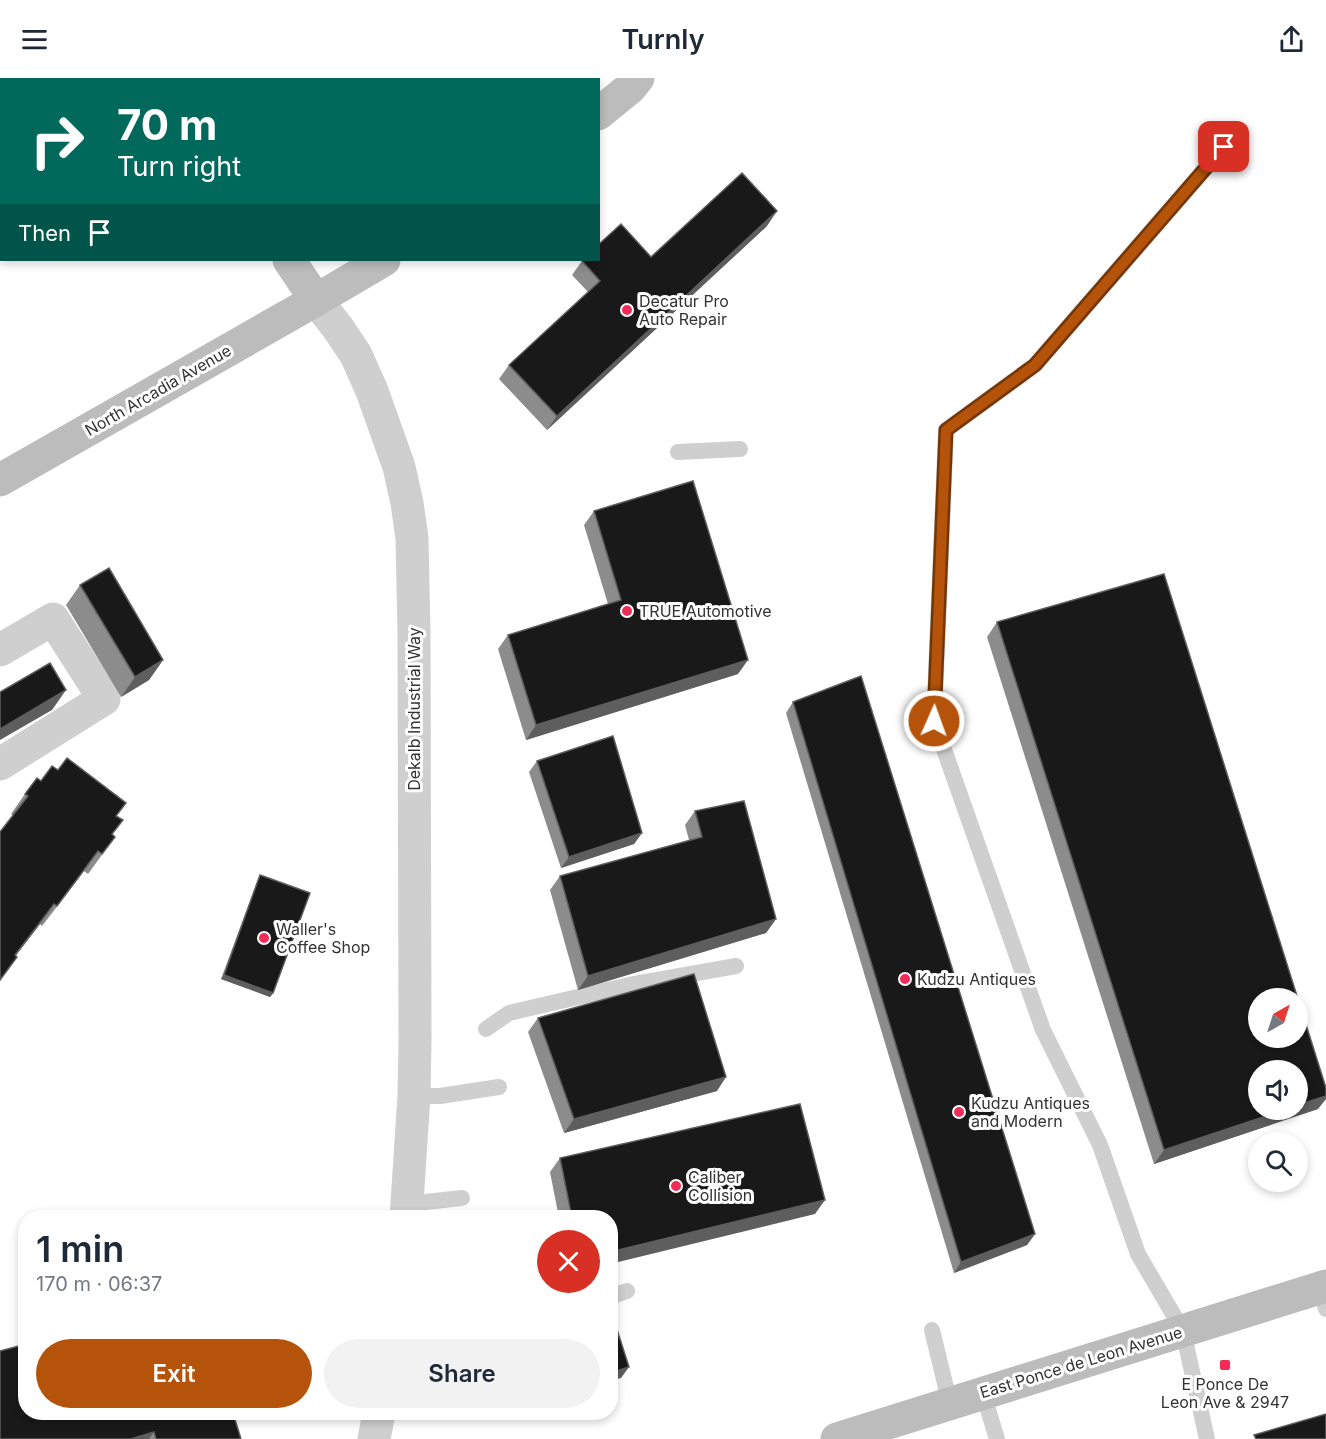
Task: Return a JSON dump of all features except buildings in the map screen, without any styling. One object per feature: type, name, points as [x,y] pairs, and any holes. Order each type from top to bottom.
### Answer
[{"type":"main road","points":[[600,112],[630,88],[638,78]]},
{"type":"main road","points":[[290,261],[316,300],[382,261]]},
{"type":"main road","name":"North Arcadia Avenue","points":[[0,480],[316,300]]},
{"type":"main road","name":"East Ponce de Leon Avenue","points":[[837,1439],[1183,1331],[1324,1294]]},
{"type":"street","name":"Dekalb Industrial Way","points":[[316,300],[356,355],[372,391],[399,467],[412,538],[414,1096],[406,1210]]},
{"type":"street","points":[[0,650],[53,619],[104,699],[0,764]]},
{"type":"street","points":[[374,1439],[378,1420]]},
{"type":"lane","points":[[1207,1439],[1183,1331],[1138,1254],[1100,1145],[1043,1030],[934,721],[946,430],[1035,365],[1224,147]]},
{"type":"lane","points":[[678,452],[740,449]]},
{"type":"lane","points":[[486,1029],[509,1013],[629,985],[736,966]]},
{"type":"lane","points":[[414,1096],[440,1096],[500,1087]]},
{"type":"lane","points":[[410,1210],[462,1198]]},
{"type":"lane","points":[[618,1295],[627,1292]]},
{"type":"lane","points":[[932,1330],[950,1404]]},
{"type":"lane","points":[[983,1393],[996,1439]]},
{"type":"place","name":"Decatur Pro Auto Repair","points":[[627,310]]},
{"type":"place","name":"TRUE Automotive","points":[[627,611]]},
{"type":"place","name":"Waller's Coffee Shop","points":[[264,938]]},
{"type":"place","name":"Kudzu Antiques","points":[[905,979]]},
{"type":"place","name":"Kudzu Antiques and Modern","points":[[959,1112]]},
{"type":"place","name":"Caliber Collision","points":[[676,1186]]},
{"type":"place","name":"E Ponce De Leon Ave & 2947","points":[[1225,1365]]},
{"type":"route","points":[[934,721],[946,430],[1035,365],[1224,147]]}]
